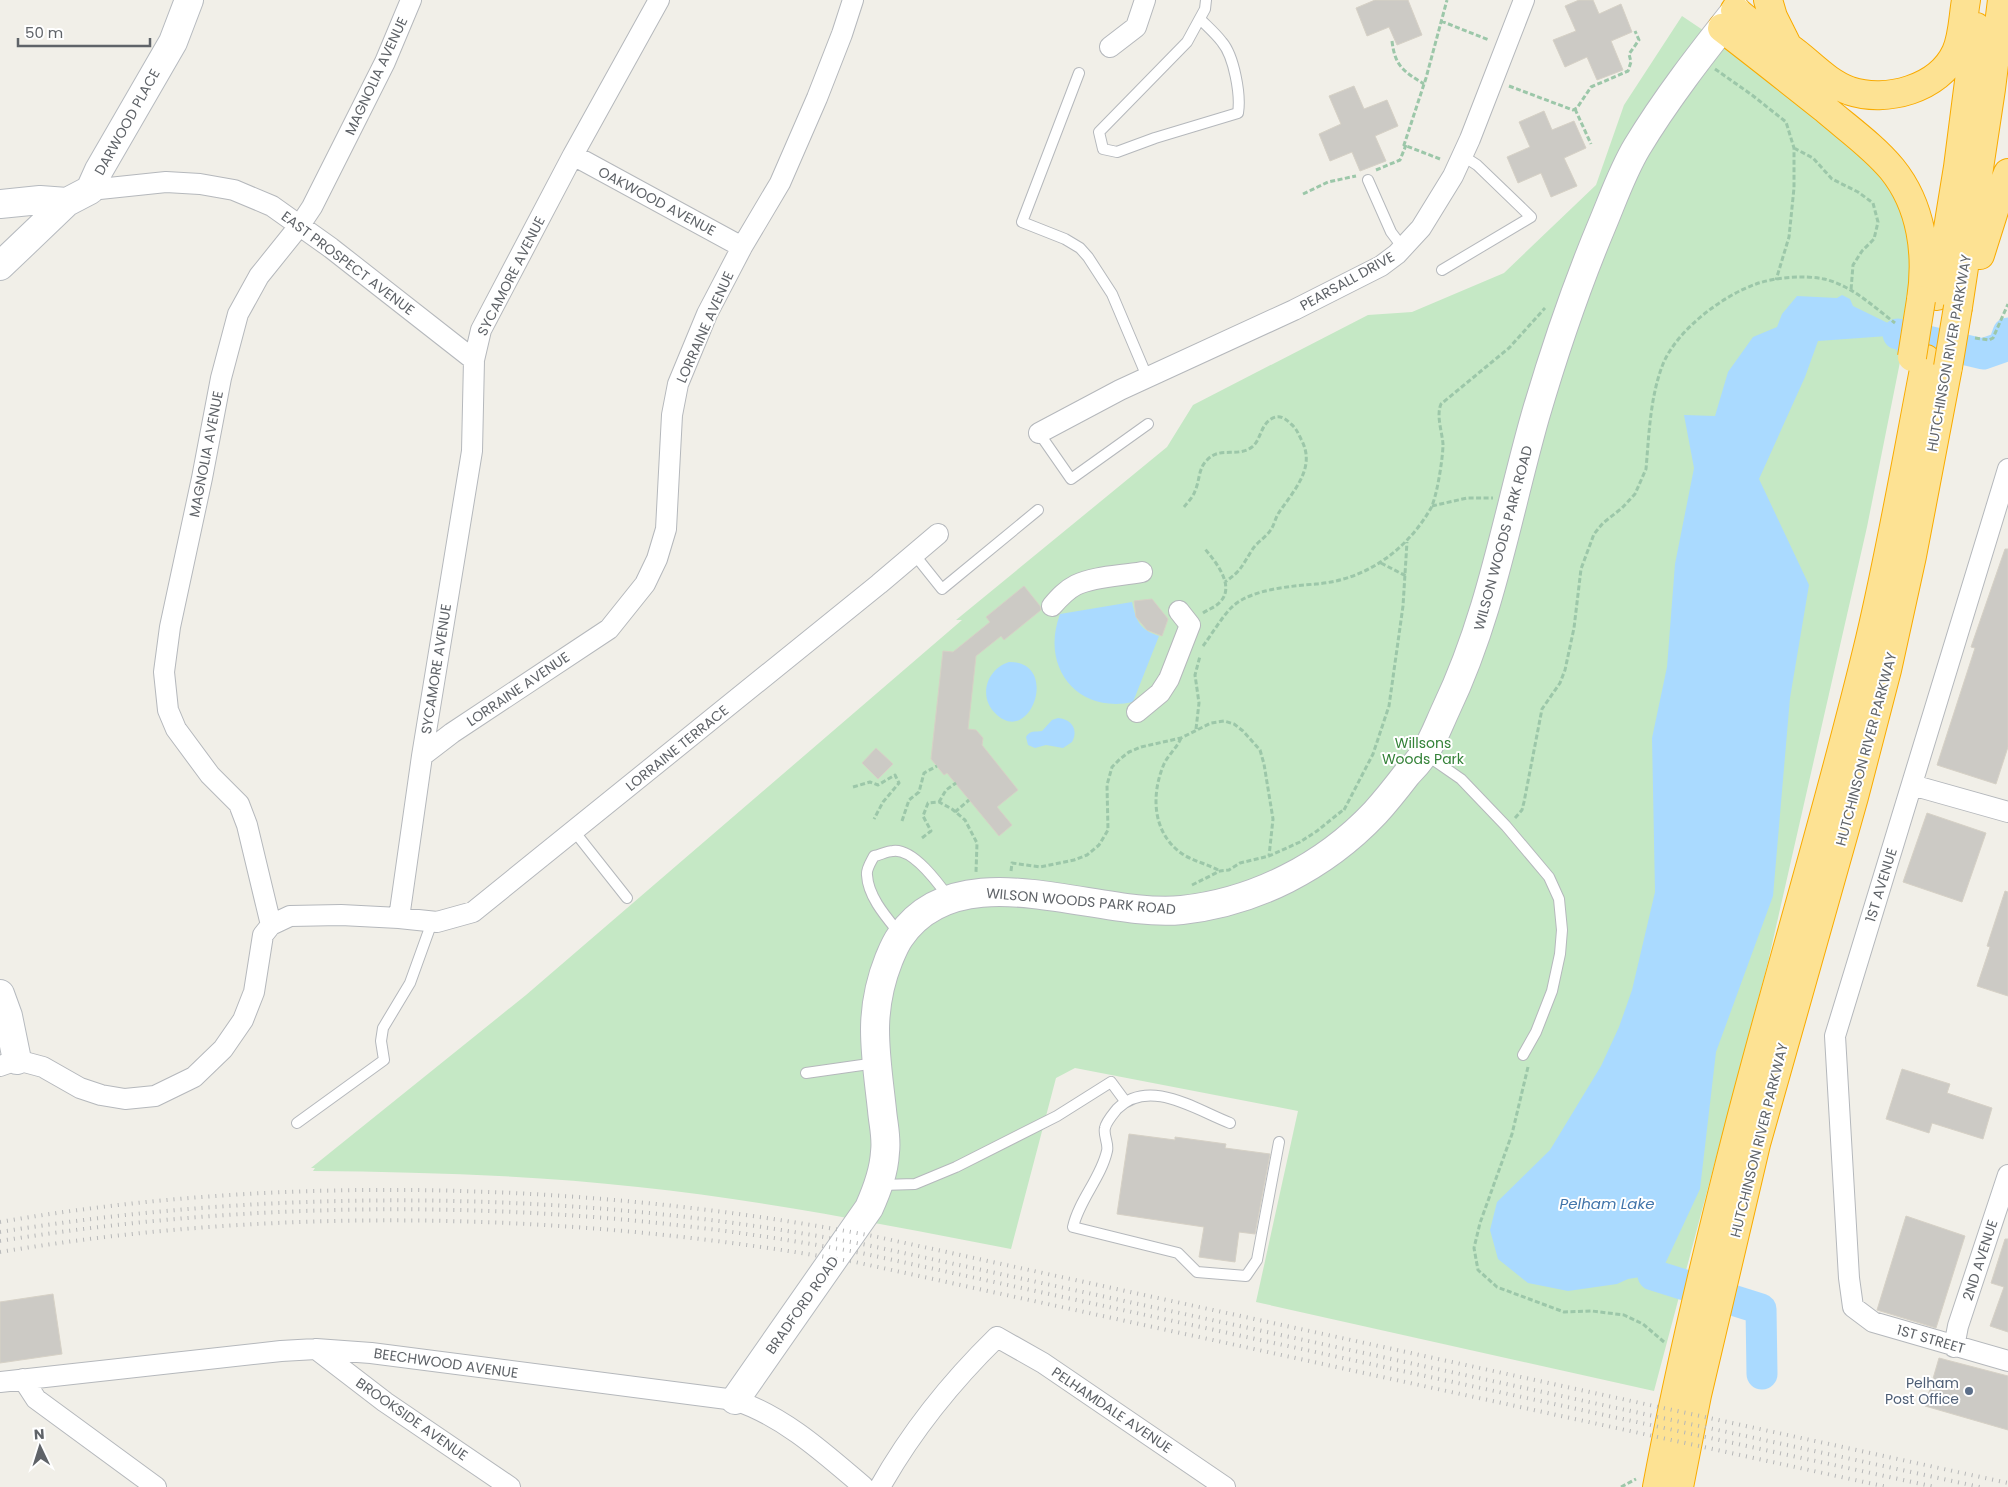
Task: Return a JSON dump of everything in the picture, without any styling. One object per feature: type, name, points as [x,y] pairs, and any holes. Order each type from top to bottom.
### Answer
[{"type":"highway","points":[[1768,0],[1773,17],[1788,47]]},
{"type":"highway","points":[[1733,13],[1769,38],[1788,47],[1824,76],[1849,91],[1884,95],[1905,91],[1934,77],[1953,57],[1960,37],[1966,0]]},
{"type":"highway","name":"HUTCHINSON RIVER PARKWAY","points":[[1718,1258],[1758,1135],[1854,797],[1887,670],[1914,546],[1929,361],[1959,157],[1979,0]]},
{"type":"highway","name":"HUTCHINSON RIVER PARKWAY","points":[[1938,303],[1991,89],[2002,0]]},
{"type":"highway","points":[[1733,13],[1868,144],[1892,170],[1908,195],[1920,227],[1924,270],[1938,303],[1982,249],[2008,173]]},
{"type":"highway","name":"HUTCHINSON RIVER PARKWAY","points":[[1649,1480],[1703,1319],[1718,1258],[1743,1112],[1859,683],[1888,557],[1914,423],[1929,361]]},
{"type":"highway","name":"HUTCHINSON RIVER PARKWAY","points":[[1679,1487],[1703,1319]]},
{"type":"street","name":"DARWOOD PLACE","points":[[79,196],[100,170],[173,42],[190,0]]},
{"type":"street","name":"MAGNOLIA AVENUE","points":[[271,925],[247,825],[239,804],[210,775],[176,728],[168,710],[164,672],[170,627],[222,378],[238,314],[259,276],[300,226],[312,207],[385,62],[411,0]]},
{"type":"street","name":"SYCAMORE AVENUE","points":[[422,756],[472,451],[474,360],[481,330],[573,155],[659,0]]},
{"type":"street","name":"LORRAINE AVENUE","points":[[422,756],[452,733],[609,629],[645,584],[657,560],[666,529],[672,415],[678,384],[707,314],[742,247],[780,183],[820,89],[853,0]]},
{"type":"street","points":[[1110,47],[1136,27],[1145,0]]},
{"type":"street","name":"PEARSALL DRIVE","points":[[1039,433],[1086,407],[1381,266],[1403,248],[1421,228],[1439,201],[1463,156],[1524,0]]},
{"type":"street","name":"WILSON WOODS PARK ROAD","points":[[874,1196],[886,1149],[874,1029],[876,1002],[882,976],[901,935],[923,914],[950,899],[966,894],[988,892],[1025,894],[1165,911],[1222,904],[1276,884],[1327,855],[1375,813],[1424,754],[1464,669],[1488,600],[1535,419],[1560,338],[1591,251],[1626,166],[1700,56],[1733,13]]},
{"type":"street","name":"OAKWOOD AVENUE","points":[[573,155],[742,247]]},
{"type":"street","name":"EAST PROSPECT AVENUE","points":[[79,196],[166,182],[200,184],[234,190],[272,206],[331,248],[474,360]]},
{"type":"street","points":[[0,204],[79,196]]},
{"type":"street","points":[[0,266],[79,196]]},
{"type":"street","points":[[0,261],[0,266]]},
{"type":"street","name":"1ST AVENUE","points":[[1857,1311],[1853,1307],[1850,1296],[1835,1036],[2008,468]]},
{"type":"street","name":"LORRAINE TERRACE","points":[[399,918],[432,922],[473,912],[938,534]]},
{"type":"street","points":[[1052,606],[1064,593],[1087,581],[1142,572]]},
{"type":"street","points":[[1137,712],[1160,693],[1169,679],[1190,625],[1179,611]]},
{"type":"street","points":[[0,994],[8,1016],[8,1063],[43,1067],[87,1090],[101,1095],[125,1099],[155,1096],[194,1077],[223,1049],[243,1020],[254,992],[263,935],[271,925],[290,916],[341,915],[399,918],[422,756]]},
{"type":"street","points":[[1912,785],[2008,812]]},
{"type":"street","name":"2ND AVENUE","points":[[1954,1346],[1958,1326],[2008,1175]]},
{"type":"street","name":"BRADFORD ROAD","points":[[735,1400],[874,1196]]},
{"type":"street","name":"1ST STREET","points":[[1857,1311],[1873,1322],[2008,1361]]},
{"type":"street","name":"PELHAMDALE AVENUE","points":[[880,1487],[934,1406],[997,1337],[1043,1363],[1225,1487]]},
{"type":"street","name":"BEECHWOOD AVENUE","points":[[0,1382],[271,1352],[316,1349],[370,1353],[735,1400],[756,1408],[808,1439],[864,1487]]},
{"type":"street","name":"BROOKSIDE AVENUE","points":[[316,1349],[385,1402],[510,1487]]},
{"type":"street","points":[[23,1379],[36,1399],[156,1487]]},
{"type":"lane","points":[[1201,20],[1224,44],[1236,74],[1240,100],[1238,112],[1117,152],[1103,149],[1099,132],[1187,42],[1201,20],[1206,0]]},
{"type":"lane","points":[[1079,73],[1022,222],[1065,239],[1080,248],[1088,257],[1112,294],[1148,378]]},
{"type":"lane","points":[[1442,270],[1531,217],[1477,166],[1463,156]]},
{"type":"lane","points":[[1368,180],[1391,232],[1403,248]]},
{"type":"lane","points":[[1039,433],[1071,479],[1148,424]]},
{"type":"lane","points":[[914,554],[942,589],[1038,510]]},
{"type":"lane","points":[[1424,754],[1461,779],[1506,826],[1549,877],[1559,898],[1562,930],[1560,954],[1552,991],[1536,1032],[1523,1055]]},
{"type":"lane","points":[[574,830],[627,898]]},
{"type":"lane","points":[[901,935],[883,913],[872,892],[866,874],[874,856],[895,850],[913,858],[934,876],[950,899]]},
{"type":"lane","points":[[297,1123],[384,1060],[381,1041],[383,1028],[410,983],[432,922]]},
{"type":"lane","points":[[806,1073],[877,1063]]},
{"type":"lane","points":[[874,1196],[915,1184],[956,1168],[1057,1116],[1112,1082],[1125,1101]]},
{"type":"lane","points":[[1230,1123],[1162,1095],[1147,1095],[1125,1101],[1113,1113],[1104,1129],[1108,1150],[1089,1194],[1076,1215],[1073,1228],[1178,1253],[1197,1272],[1246,1276],[1257,1260],[1279,1142]]},
{"type":"path","points":[[1440,159],[1404,145],[1424,84],[1447,0]]},
{"type":"path","points":[[1441,21],[1489,40]]},
{"type":"path","points":[[1575,109],[1591,87],[1628,72],[1631,62],[1630,54],[1638,40],[1635,31]]},
{"type":"path","points":[[1392,41],[1400,68],[1424,84]]},
{"type":"path","points":[[1700,56],[1724,77],[1752,95],[1786,122],[1794,148],[1794,188],[1789,236],[1776,280]]},
{"type":"path","points":[[1509,85],[1573,110],[1575,109]]},
{"type":"path","points":[[1575,109],[1591,144]]},
{"type":"path","points":[[1506,826],[1522,810],[1542,709],[1560,683],[1565,670],[1574,628],[1581,569],[1594,534],[1603,523],[1622,508],[1635,494],[1646,470],[1653,400],[1663,364],[1682,335],[1716,306],[1757,283],[1818,278],[1833,282],[1850,290],[1853,265],[1862,251],[1874,239],[1878,222],[1873,203],[1858,192],[1832,179],[1813,158],[1794,148]]},
{"type":"path","points":[[1196,730],[1199,703],[1195,675],[1202,648],[1233,606],[1272,589],[1291,585],[1345,580],[1381,563],[1407,541],[1432,506],[1441,466],[1443,447],[1439,418],[1441,404],[1509,348],[1548,305]]},
{"type":"path","points":[[1184,507],[1195,493],[1200,468],[1212,455],[1217,452],[1236,453],[1254,446],[1264,425],[1272,418],[1279,416],[1286,419],[1295,428],[1305,446],[1307,460],[1298,486],[1277,516],[1270,531],[1252,550],[1246,562],[1225,582]]},
{"type":"path","points":[[1432,506],[1467,498],[1515,499]]},
{"type":"path","points":[[1181,738],[1165,761],[1160,774],[1155,802],[1162,830],[1181,853],[1220,871],[1229,870],[1240,863],[1269,856],[1300,842],[1344,810],[1373,754],[1389,706],[1406,576],[1407,541]]},
{"type":"path","points":[[1204,548],[1216,562],[1225,582],[1224,596],[1220,603],[1207,610]]},
{"type":"path","points":[[1381,563],[1406,576]]},
{"type":"path","points":[[1010,878],[1012,863],[1040,867],[1074,860],[1087,855],[1099,845],[1108,830],[1107,785],[1112,767],[1128,752],[1162,741],[1181,738],[1210,724],[1224,721],[1234,724],[1253,740],[1260,750],[1273,819],[1269,856]]},
{"type":"path","points":[[902,821],[909,800],[919,792],[924,772],[937,766]]},
{"type":"path","points":[[853,787],[870,782],[878,786],[895,776],[899,783],[883,802],[874,819]]},
{"type":"path","points":[[939,802],[946,790],[956,783]]},
{"type":"path","points":[[955,812],[969,800]]},
{"type":"path","points":[[922,838],[930,831],[923,816],[928,803],[939,802],[955,812],[966,820],[977,843],[976,877]]},
{"type":"path","points":[[1523,1055],[1528,1067],[1521,1104],[1480,1223],[1474,1248],[1478,1270],[1497,1287],[1564,1312],[1592,1311],[1624,1315],[1643,1324],[1664,1342],[1666,1348]]},
{"type":"path","points":[[1621,1487],[1649,1480]]},
{"type":"green space","name":"Willsons Woods Park","points":[[1682,16],[1743,57],[1865,154],[1895,192],[1913,249],[1902,352],[1867,527],[1768,962],[1654,1391],[1256,1302],[1298,1111],[1075,1068],[1056,1078],[1011,1249],[871,1222],[685,1192],[597,1183],[476,1175],[313,1171],[315,1168],[311,1168],[526,995],[962,620],[956,620],[1167,447],[1193,405],[1368,315],[1412,312],[1504,273],[1596,185],[1624,105]]},
{"type":"water","name":"Pelham Lake","points":[[1842,295],[1850,299],[1853,306],[1898,328],[1906,366],[1888,336],[1818,341],[1805,377],[1759,479],[1809,585],[1790,698],[1773,896],[1716,1052],[1700,1189],[1665,1264],[1653,1275],[1628,1279],[1617,1284],[1568,1291],[1528,1283],[1498,1259],[1490,1230],[1497,1202],[1550,1150],[1601,1066],[1619,1027],[1632,990],[1655,892],[1652,738],[1667,667],[1675,564],[1694,468],[1684,415],[1715,416],[1728,372],[1753,337],[1777,327],[1782,314],[1797,296],[1837,298]]},
{"type":"water","points":[[1132,602],[1137,620],[1143,628],[1159,636],[1133,702],[1113,704],[1095,701],[1080,693],[1068,682],[1060,668],[1055,652],[1055,633],[1060,614]]},
{"type":"water","points":[[1009,662],[1025,665],[1034,675],[1037,687],[1035,701],[1029,712],[1019,720],[1008,721],[995,713],[987,699],[986,691],[990,677],[1001,666]]},
{"type":"water","points":[[1058,718],[1067,720],[1074,729],[1075,733],[1072,742],[1063,748],[1046,745],[1035,748],[1028,745],[1026,737],[1029,733],[1042,731],[1052,720]]},
{"type":"building","points":[[1375,0],[1408,0],[1422,35],[1397,45],[1389,27],[1367,36],[1356,8]]},
{"type":"building","points":[[1579,0],[1593,0],[1599,14],[1621,4],[1632,32],[1611,41],[1623,70],[1597,80],[1587,57],[1565,67],[1553,40],[1576,31],[1565,6]]},
{"type":"building","points":[[1354,86],[1364,109],[1387,100],[1398,126],[1375,136],[1386,161],[1360,171],[1352,152],[1330,161],[1319,134],[1341,124],[1329,96]]},
{"type":"building","points":[[1544,111],[1552,130],[1574,121],[1586,148],[1564,158],[1577,186],[1551,197],[1541,173],[1518,183],[1507,157],[1530,147],[1519,122]]},
{"type":"building","points":[[2005,549],[2008,549],[2008,747],[1996,784],[1937,765],[1975,648],[1971,647]]},
{"type":"building","points":[[1024,586],[1041,610],[1004,640],[1001,636],[976,656],[968,729],[976,730],[983,738],[982,745],[1018,790],[997,807],[1012,825],[999,836],[947,773],[944,775],[931,759],[943,651],[953,652],[990,622],[986,617]]},
{"type":"building","points":[[1152,599],[1168,619],[1162,636],[1147,630],[1136,617],[1134,601]]},
{"type":"building","points":[[876,748],[893,764],[878,779],[862,763]]},
{"type":"building","points":[[1927,813],[1986,833],[1962,902],[1903,882]]},
{"type":"building","points":[[2005,891],[2008,892],[2008,996],[1977,986],[1990,947],[1987,946]]},
{"type":"building","points":[[1902,1069],[1950,1084],[1947,1093],[1992,1108],[1983,1139],[1932,1123],[1929,1133],[1886,1119]]},
{"type":"building","points":[[1129,1134],[1175,1140],[1175,1137],[1226,1144],[1225,1148],[1270,1154],[1255,1234],[1239,1232],[1235,1262],[1199,1257],[1204,1227],[1117,1214]]},
{"type":"building","points":[[1906,1216],[1965,1236],[1936,1328],[1877,1310]]},
{"type":"building","points":[[2005,1239],[2008,1239],[2008,1332],[1990,1326],[2004,1287],[1991,1283]]},
{"type":"building","points":[[53,1294],[62,1354],[0,1363],[0,1302]]},
{"type":"building","name":"Pelham Post Office","points":[[1939,1358],[2008,1376],[2008,1430],[1925,1406]]},
{"type":"waterway","points":[[1898,334],[1983,354],[2003,347],[2008,333]]},
{"type":"waterway","points":[[1653,1275],[1761,1309],[1762,1374]]},
{"type":"railway","points":[[0,1222],[107,1206],[216,1196],[326,1191],[437,1190],[547,1195],[657,1204],[766,1218],[873,1236],[2008,1483]]},
{"type":"railway","points":[[0,1232],[107,1217],[215,1207],[325,1201],[434,1201],[543,1205],[652,1213],[760,1227],[867,1245],[1980,1487]]},
{"type":"railway","points":[[0,1241],[107,1226],[215,1216],[323,1210],[539,1213],[647,1222],[754,1235],[861,1253],[1935,1487]]},
{"type":"railway","points":[[0,1252],[106,1237],[213,1227],[321,1221],[535,1224],[749,1245],[855,1262],[1887,1487]]},
{"type":"place","name":"Pelham Post Office","points":[[1969,1391]]}]
